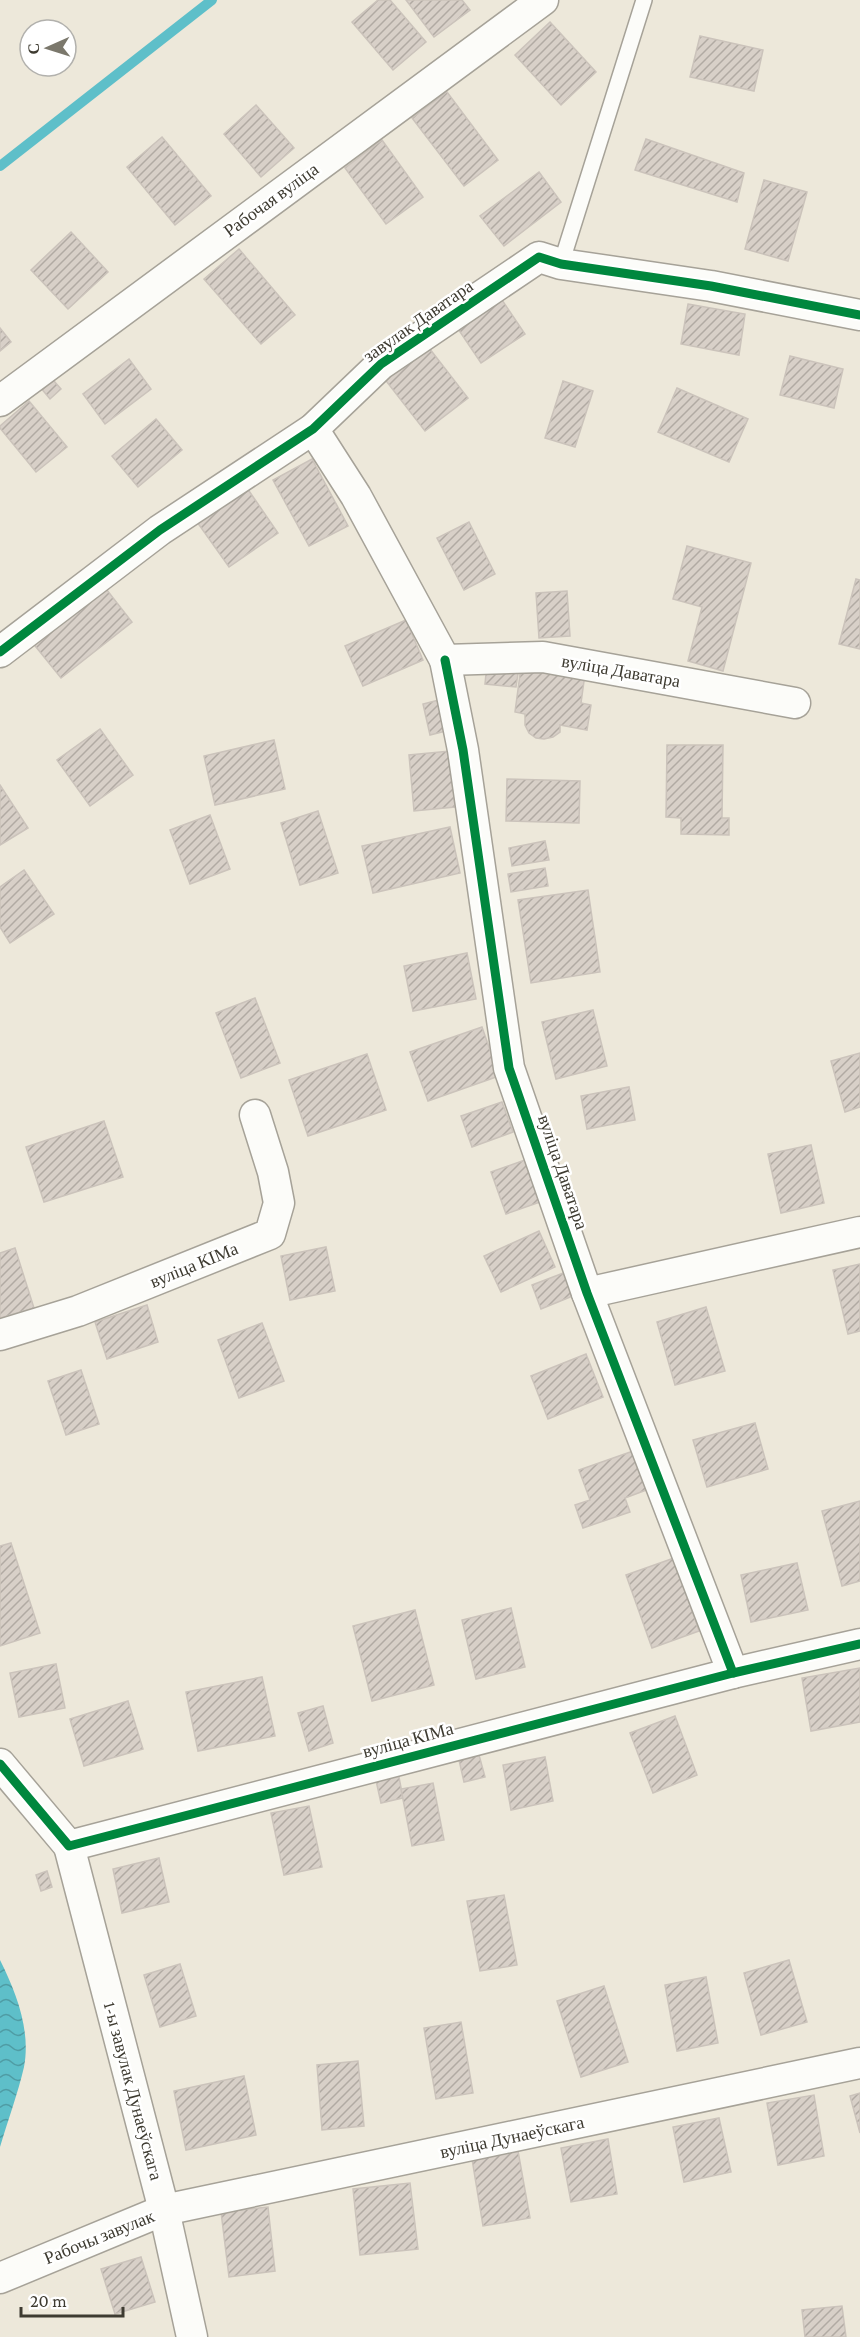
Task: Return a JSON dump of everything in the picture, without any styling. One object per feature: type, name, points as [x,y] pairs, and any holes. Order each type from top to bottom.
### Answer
[{"type":"street","name":"Рабочая вуліца","points":[[0,401],[543,0]]},
{"type":"street","name":"завулак Даватара","points":[[0,652],[160,530],[313,429],[381,364],[539,257],[561,264],[711,286],[860,315]]},
{"type":"street","name":"вуліца Даватара","points":[[313,429],[356,496],[445,660],[462,750],[509,1068],[587,1293],[733,1673]]},
{"type":"street","name":"вуліца Даватара","points":[[445,660],[543,657],[795,702]]},
{"type":"street","name":"вуліца КІМа","points":[[0,1335],[78,1311],[270,1234],[279,1203],[273,1172],[255,1115]]},
{"type":"street","points":[[587,1293],[860,1233]]},
{"type":"street","name":"вуліца КІМа","points":[[69,1846],[733,1673],[860,1644]]},
{"type":"street","points":[[0,1764],[69,1846]]},
{"type":"street","name":"1-ы завулак Дунаеўскага","points":[[69,1846],[164,2210],[192,2337]]},
{"type":"street","name":"вуліца Дунаеўскага","points":[[164,2210],[860,2063]]},
{"type":"street","name":"Рабочы завулак","points":[[0,2278],[164,2210]]},
{"type":"lane","points":[[561,264],[644,0]]},
{"type":"water","points":[[0,1960],[21,2012],[26,2053],[22,2077],[0,2147]]},
{"type":"building","points":[[378,0],[390,0],[426,42],[393,70],[352,22]]},
{"type":"building","points":[[406,0],[462,0],[470,10],[434,37]]},
{"type":"building","points":[[550,22],[596,72],[561,105],[515,55]]},
{"type":"building","points":[[700,36],[763,50],[754,91],[690,77]]},
{"type":"building","points":[[447,92],[498,160],[464,186],[412,118]]},
{"type":"building","points":[[256,105],[294,148],[261,177],[224,134]]},
{"type":"building","points":[[162,137],[211,196],[175,225],[127,167]]},
{"type":"building","points":[[646,139],[744,173],[737,202],[635,170]]},
{"type":"building","points":[[382,140],[423,197],[386,224],[345,168]]},
{"type":"building","points":[[539,172],[561,202],[504,246],[480,216]]},
{"type":"building","points":[[764,180],[807,192],[788,261],[745,249]]},
{"type":"building","points":[[71,232],[108,272],[68,309],[31,270]]},
{"type":"building","points":[[239,249],[295,315],[261,344],[204,279]]},
{"type":"building","points":[[498,294],[525,334],[481,363],[454,323]]},
{"type":"building","points":[[688,304],[745,314],[739,355],[681,344]]},
{"type":"building","points":[[0,328],[11,342],[0,351]]},
{"type":"building","points":[[426,344],[468,398],[425,431],[383,377]]},
{"type":"building","points":[[790,356],[843,369],[834,408],[780,395]]},
{"type":"building","points":[[129,359],[151,389],[105,424],[83,394]]},
{"type":"building","points":[[46,372],[61,389],[50,399],[35,381]]},
{"type":"building","points":[[563,381],[593,391],[575,447],[545,438]]},
{"type":"building","points":[[677,388],[748,419],[729,462],[658,432]]},
{"type":"building","points":[[29,401],[67,447],[36,472],[0,428]]},
{"type":"building","points":[[156,419],[182,450],[138,487],[112,456]]},
{"type":"building","points":[[312,459],[348,526],[309,546],[273,480]]},
{"type":"building","points":[[247,488],[278,533],[229,567],[197,522]]},
{"type":"building","points":[[469,522],[495,574],[464,590],[437,538]]},
{"type":"building","points":[[687,546],[751,563],[723,671],[688,661],[702,607],[673,599]]},
{"type":"building","points":[[856,579],[860,580],[860,649],[839,644]]},
{"type":"building","points":[[103,585],[132,622],[61,678],[32,642]]},
{"type":"building","points":[[567,591],[570,636],[539,638],[536,593]]},
{"type":"building","points":[[406,620],[423,660],[363,686],[345,646]]},
{"type":"building","points":[[487,663],[519,667],[516,687],[485,684]]},
{"type":"building","points":[[521,667],[585,674],[581,703],[591,705],[587,730],[560,725],[560,732],[544,739],[536,738],[529,733],[525,725],[525,714],[515,712]]},
{"type":"building","points":[[439,700],[446,731],[430,735],[423,704]]},
{"type":"building","points":[[100,729],[133,775],[90,806],[57,760]]},
{"type":"building","points":[[274,740],[285,789],[215,805],[204,756]]},
{"type":"building","points":[[667,745],[723,745],[722,818],[729,818],[729,835],[681,834],[681,818],[666,817]]},
{"type":"building","points":[[450,751],[455,807],[414,811],[409,755]]},
{"type":"building","points":[[507,779],[580,781],[579,823],[506,821]]},
{"type":"building","points":[[0,785],[28,828],[0,845]]},
{"type":"building","points":[[318,811],[338,873],[300,885],[281,823]]},
{"type":"building","points":[[210,815],[230,869],[190,884],[170,830]]},
{"type":"building","points":[[450,827],[460,873],[373,893],[362,846]]},
{"type":"building","points":[[545,841],[549,860],[512,866],[509,848]]},
{"type":"building","points":[[545,868],[548,886],[511,892],[508,874]]},
{"type":"building","points":[[24,870],[54,914],[10,943],[0,927],[0,887]]},
{"type":"building","points":[[588,890],[600,972],[531,983],[518,900]]},
{"type":"building","points":[[467,953],[476,999],[413,1011],[404,966]]},
{"type":"building","points":[[255,998],[280,1063],[241,1078],[216,1013]]},
{"type":"building","points":[[593,1010],[607,1066],[556,1079],[542,1022]]},
{"type":"building","points":[[482,1027],[499,1076],[428,1101],[410,1052]]},
{"type":"building","points":[[860,1053],[860,1107],[845,1112],[831,1061]]},
{"type":"building","points":[[367,1054],[386,1110],[308,1136],[289,1080]]},
{"type":"building","points":[[629,1087],[635,1120],[587,1129],[581,1096]]},
{"type":"building","points":[[502,1102],[513,1132],[472,1147],[461,1116]]},
{"type":"building","points":[[104,1121],[123,1177],[44,1202],[26,1147]]},
{"type":"building","points":[[811,1145],[824,1203],[781,1213],[768,1154]]},
{"type":"building","points":[[525,1160],[540,1202],[506,1214],[491,1172]]},
{"type":"building","points":[[539,1231],[555,1267],[501,1292],[484,1256]]},
{"type":"building","points":[[326,1247],[335,1291],[290,1300],[281,1256]]},
{"type":"building","points":[[15,1248],[34,1308],[0,1318],[0,1253]]},
{"type":"building","points":[[860,1264],[860,1331],[848,1334],[833,1270]]},
{"type":"building","points":[[566,1272],[575,1295],[541,1309],[532,1285]]},
{"type":"building","points":[[147,1305],[158,1342],[107,1359],[95,1322]]},
{"type":"building","points":[[706,1307],[725,1371],[675,1385],[657,1322]]},
{"type":"building","points":[[262,1323],[284,1381],[239,1398],[218,1340]]},
{"type":"building","points":[[586,1354],[603,1397],[548,1419],[531,1376]]},
{"type":"building","points":[[81,1370],[99,1424],[66,1435],[48,1381]]},
{"type":"building","points":[[755,1423],[768,1469],[707,1487],[693,1440]]},
{"type":"building","points":[[636,1450],[649,1489],[625,1498],[630,1512],[583,1528],[575,1505],[590,1500],[579,1470]]},
{"type":"building","points":[[860,1501],[860,1581],[842,1586],[822,1511]]},
{"type":"building","points":[[11,1543],[40,1633],[0,1646],[0,1546]]},
{"type":"building","points":[[674,1558],[699,1631],[652,1648],[626,1575]]},
{"type":"building","points":[[797,1563],[808,1610],[751,1622],[741,1575]]},
{"type":"building","points":[[511,1608],[525,1667],[476,1679],[462,1620]]},
{"type":"building","points":[[415,1610],[434,1685],[372,1701],[353,1626]]},
{"type":"building","points":[[56,1664],[65,1708],[19,1717],[10,1673]]},
{"type":"building","points":[[860,1668],[860,1722],[811,1731],[802,1678]]},
{"type":"building","points":[[262,1677],[275,1736],[198,1751],[186,1692]]},
{"type":"building","points":[[128,1701],[143,1749],[84,1766],[70,1719]]},
{"type":"building","points":[[323,1706],[333,1743],[309,1751],[298,1713]]},
{"type":"building","points":[[675,1716],[697,1775],[653,1793],[630,1733]]},
{"type":"building","points":[[479,1755],[485,1777],[464,1782],[459,1760]]},
{"type":"building","points":[[545,1757],[553,1801],[511,1810],[503,1765]]},
{"type":"building","points":[[398,1772],[403,1798],[381,1803],[375,1776]]},
{"type":"building","points":[[433,1783],[444,1840],[412,1846],[401,1789]]},
{"type":"building","points":[[309,1806],[322,1867],[284,1875],[271,1813]]},
{"type":"building","points":[[159,1858],[169,1902],[122,1913],[113,1869]]},
{"type":"building","points":[[47,1871],[52,1887],[41,1891],[36,1875]]},
{"type":"building","points":[[504,1895],[517,1965],[480,1971],[467,1901]]},
{"type":"building","points":[[789,1960],[807,2022],[761,2035],[744,1973]]},
{"type":"building","points":[[180,1964],[196,2016],[160,2027],[144,1975]]},
{"type":"building","points":[[706,1977],[718,2043],[677,2051],[665,1985]]},
{"type":"building","points":[[604,1986],[628,2062],[581,2077],[557,2001]]},
{"type":"building","points":[[461,2022],[473,2093],[436,2099],[424,2028]]},
{"type":"building","points":[[358,2061],[364,2126],[322,2130],[317,2065]]},
{"type":"building","points":[[244,2076],[256,2135],[186,2150],[174,2091]]},
{"type":"building","points":[[860,2093],[860,2133],[850,2096]]},
{"type":"building","points":[[814,2095],[824,2156],[778,2165],[767,2103]]},
{"type":"building","points":[[719,2118],[731,2172],[684,2182],[673,2127]]},
{"type":"building","points":[[608,2139],[617,2194],[571,2202],[561,2148]]},
{"type":"building","points":[[518,2151],[530,2218],[483,2226],[472,2159]]},
{"type":"building","points":[[410,2183],[418,2249],[360,2255],[353,2189]]},
{"type":"building","points":[[268,2207],[275,2271],[229,2277],[221,2212]]},
{"type":"building","points":[[141,2257],[155,2302],[115,2314],[101,2269]]},
{"type":"building","points":[[842,2306],[846,2337],[805,2337],[802,2310]]},
{"type":"waterway","points":[[0,166],[212,0]]},
{"type":"cycle path","points":[[0,652],[160,530],[313,429],[381,364],[539,257],[561,264],[711,286],[860,315]]},
{"type":"cycle path","points":[[445,660],[463,750],[509,1068],[587,1293],[733,1673]]},
{"type":"cycle path","points":[[0,1764],[69,1846],[733,1673],[860,1644]]}]
